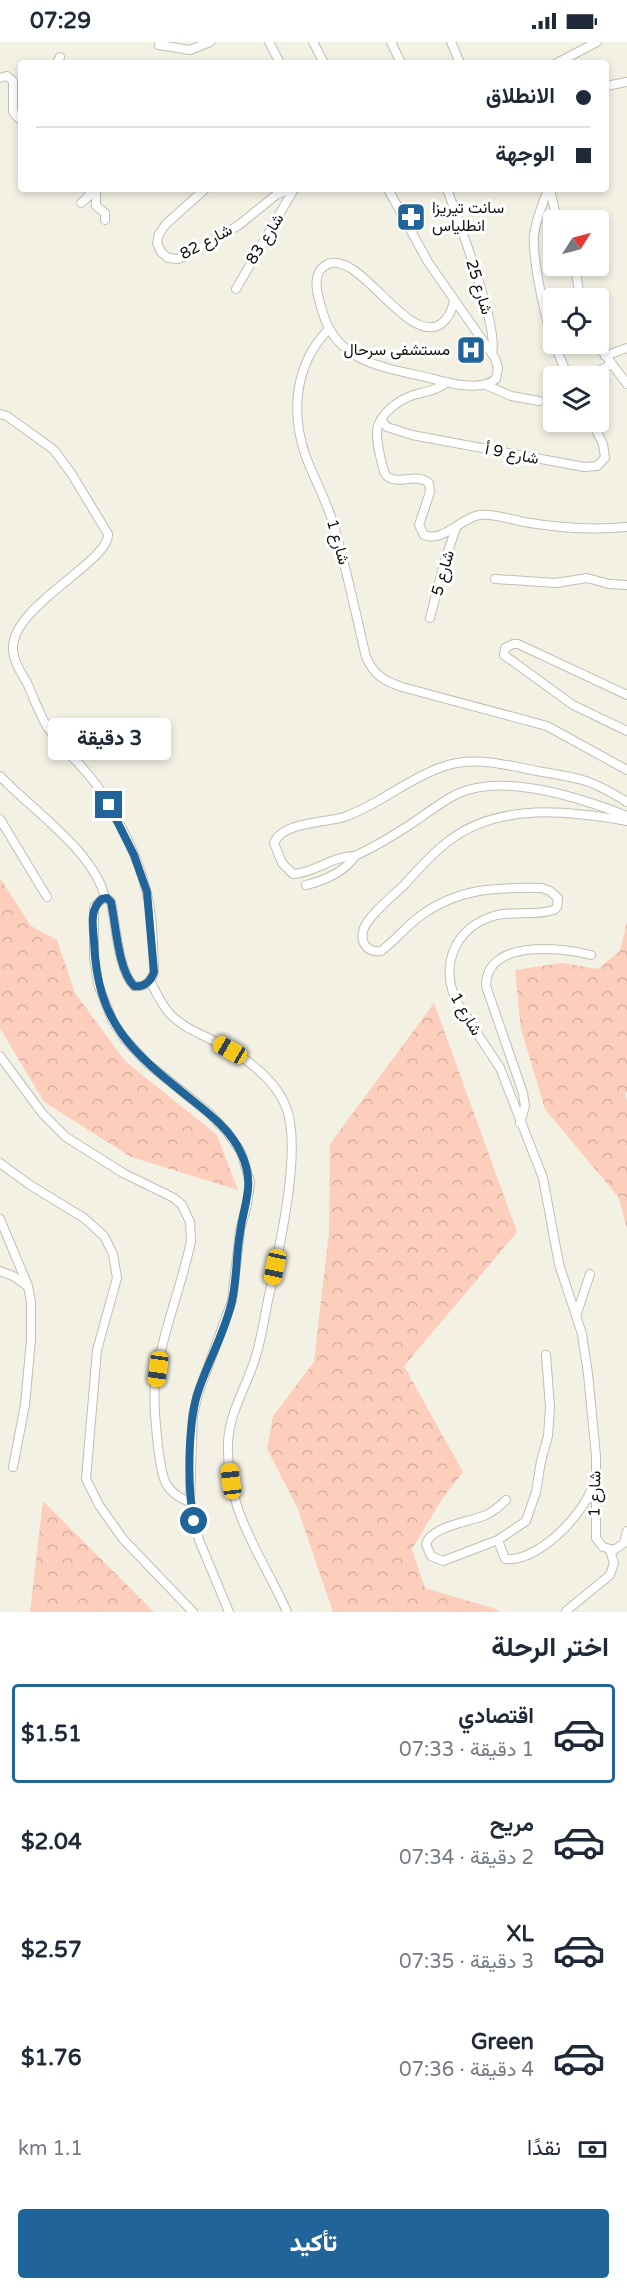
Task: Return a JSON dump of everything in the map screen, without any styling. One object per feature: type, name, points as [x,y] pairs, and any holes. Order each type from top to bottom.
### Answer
[{"type":"street","points":[[159,45],[190,50],[210,42]]},
{"type":"street","points":[[269,42],[278,60]]},
{"type":"street","points":[[313,42],[322,60]]},
{"type":"street","points":[[392,42],[400,60]]},
{"type":"street","points":[[451,42],[459,60]]},
{"type":"street","points":[[562,60],[597,42]]},
{"type":"street","points":[[0,78],[8,76],[13,81],[13,111],[18,118]]},
{"type":"street","points":[[609,85],[627,82]]},
{"type":"street","points":[[81,203],[90,192]]},
{"type":"street","points":[[96,192],[96,206],[105,213],[105,220]]},
{"type":"street","name":"شارع 82","points":[[202,192],[166,224],[159,234],[157,243],[161,252],[168,258],[178,259],[195,251],[239,225],[276,195],[284,192]]},
{"type":"street","name":"شارع 83","points":[[236,289],[290,192]]},
{"type":"street","points":[[390,192],[428,262],[492,353]]},
{"type":"street","name":"شارع 25","points":[[448,192],[471,258],[491,328],[494,345],[492,353],[498,363],[496,379],[486,385]]},
{"type":"street","points":[[543,299],[534,242],[537,221],[548,192]]},
{"type":"street","points":[[550,192],[554,210]]},
{"type":"street","points":[[454,301],[447,319],[427,329],[413,322],[350,268],[337,263],[330,264],[319,272],[316,282],[328,330],[349,352],[366,362],[447,382],[486,385],[511,396],[539,401]]},
{"type":"street","name":"شارع 1","points":[[328,330],[316,342],[302,370],[298,392],[300,434],[307,460],[332,520],[366,657],[374,672],[386,682],[402,687],[547,726],[627,770]]},
{"type":"street","points":[[627,348],[605,356],[627,384]]},
{"type":"street","points":[[447,382],[442,387],[406,398],[392,407],[381,420],[377,431],[387,477],[391,480],[421,479],[429,483],[430,492],[420,521],[421,531],[430,537],[456,528],[478,515],[552,526],[602,529],[627,527]]},
{"type":"street","points":[[0,414],[8,416],[54,450],[71,473],[108,534],[107,543],[94,557],[40,604],[22,623],[15,635],[13,652],[19,671],[44,721],[99,789],[134,855],[147,892],[151,919],[154,972],[150,981],[138,987],[130,981],[121,956],[111,902],[105,898],[99,878],[67,839],[0,776]]},
{"type":"street","name":"شارع 9 أ","points":[[381,420],[387,428],[412,435],[584,468],[597,466],[605,458],[603,444],[597,432]]},
{"type":"street","name":"شارع 5","points":[[430,618],[456,528]]},
{"type":"street","points":[[495,579],[556,583],[587,578],[609,584],[627,585]]},
{"type":"street","points":[[627,695],[518,644],[505,648],[504,655],[573,705],[627,731]]},
{"type":"street","points":[[627,802],[602,787],[579,779],[504,764],[464,762],[443,766],[424,774],[387,797],[348,815],[324,823],[289,828],[276,837],[274,843],[282,863],[293,874],[311,871],[341,857],[355,856],[410,825],[453,797],[468,790],[487,786],[511,785],[574,798],[627,816]]},
{"type":"street","name":"شارع 1","points":[[610,1550],[600,1545],[595,1535],[596,1476],[588,1374],[582,1334],[559,1264],[543,1178],[500,1068],[453,994],[448,974],[454,950],[472,927],[499,915],[554,910],[559,902],[550,891],[536,888],[486,889],[468,892],[427,911],[381,951],[374,952],[364,946],[362,939],[364,927],[438,850],[475,825],[501,816],[526,812],[588,815],[627,821]]},
{"type":"street","points":[[0,819],[47,897]]},
{"type":"street","points":[[306,885],[336,873],[351,862],[355,856]]},
{"type":"street","points":[[105,898],[98,902],[93,912],[94,957],[102,995],[113,1022],[147,1063],[209,1113],[227,1132],[241,1152],[249,1182],[247,1205],[240,1230],[232,1301],[193,1414],[190,1502],[199,1540],[229,1612]]},
{"type":"street","points":[[520,1123],[525,1106],[523,1093],[486,986],[487,972],[495,962],[513,952],[524,950],[570,951],[591,955]]},
{"type":"street","points":[[150,981],[171,1015],[191,1030],[230,1050],[249,1063],[268,1081],[286,1107],[290,1120],[290,1171],[283,1228],[259,1345],[231,1419],[228,1444],[231,1481],[238,1514],[288,1612]]},
{"type":"street","points":[[0,1056],[42,1113],[66,1137],[123,1173],[174,1198],[187,1213],[191,1233],[190,1241],[158,1369],[154,1402],[160,1456],[168,1489],[178,1498],[190,1502]]},
{"type":"street","points":[[0,1163],[30,1185],[84,1218],[104,1236],[113,1254],[117,1278],[95,1359],[86,1479],[99,1505],[123,1539],[193,1612]]},
{"type":"street","points":[[0,1219],[27,1286],[31,1302],[31,1340],[25,1405],[13,1467]]},
{"type":"street","points":[[0,1271],[13,1276],[27,1286]]},
{"type":"street","points":[[576,1316],[590,1274]]},
{"type":"street","points":[[506,1500],[494,1511],[484,1516],[432,1533],[426,1544],[431,1556],[442,1561],[498,1540],[526,1521],[536,1492],[548,1436],[550,1407],[546,1355]]},
{"type":"street","points":[[498,1540],[506,1559],[510,1559],[519,1558],[551,1540],[565,1529],[589,1498],[596,1476]]},
{"type":"street","points":[[566,1611],[610,1575],[614,1563],[610,1550],[624,1543],[627,1531]]},
{"type":"green space","points":[[0,878],[31,926],[57,940],[75,993],[125,1061],[217,1135],[238,1190],[131,1157],[44,1102],[0,1028]]},
{"type":"green space","points":[[627,922],[627,1092],[625,1093],[627,1101],[627,1229],[619,1198],[545,1109],[521,1029],[515,970],[562,963],[598,969],[620,951]]},
{"type":"green space","points":[[434,1003],[517,1232],[404,1366],[463,1472],[442,1499],[412,1549],[425,1588],[496,1609],[499,1612],[333,1612],[297,1507],[267,1449],[273,1416],[314,1362],[329,1232],[330,1144]]},
{"type":"green space","points":[[43,1501],[154,1612],[30,1612]]},
{"type":"place","name":"سانت تيريزا انطلياس","points":[[411,217]]},
{"type":"place","name":"مستشفى سرحال","points":[[471,350]]},
{"type":"route","points":[[109,805],[134,855],[147,892],[154,972],[150,981],[142,986],[134,986],[130,981],[121,956],[111,902],[105,898],[98,902],[93,912],[94,957],[98,984],[108,1012],[132,1048],[162,1076],[209,1113],[227,1132],[241,1152],[248,1172],[250,1188],[240,1230],[232,1301],[193,1414],[190,1502],[194,1521]]}]
